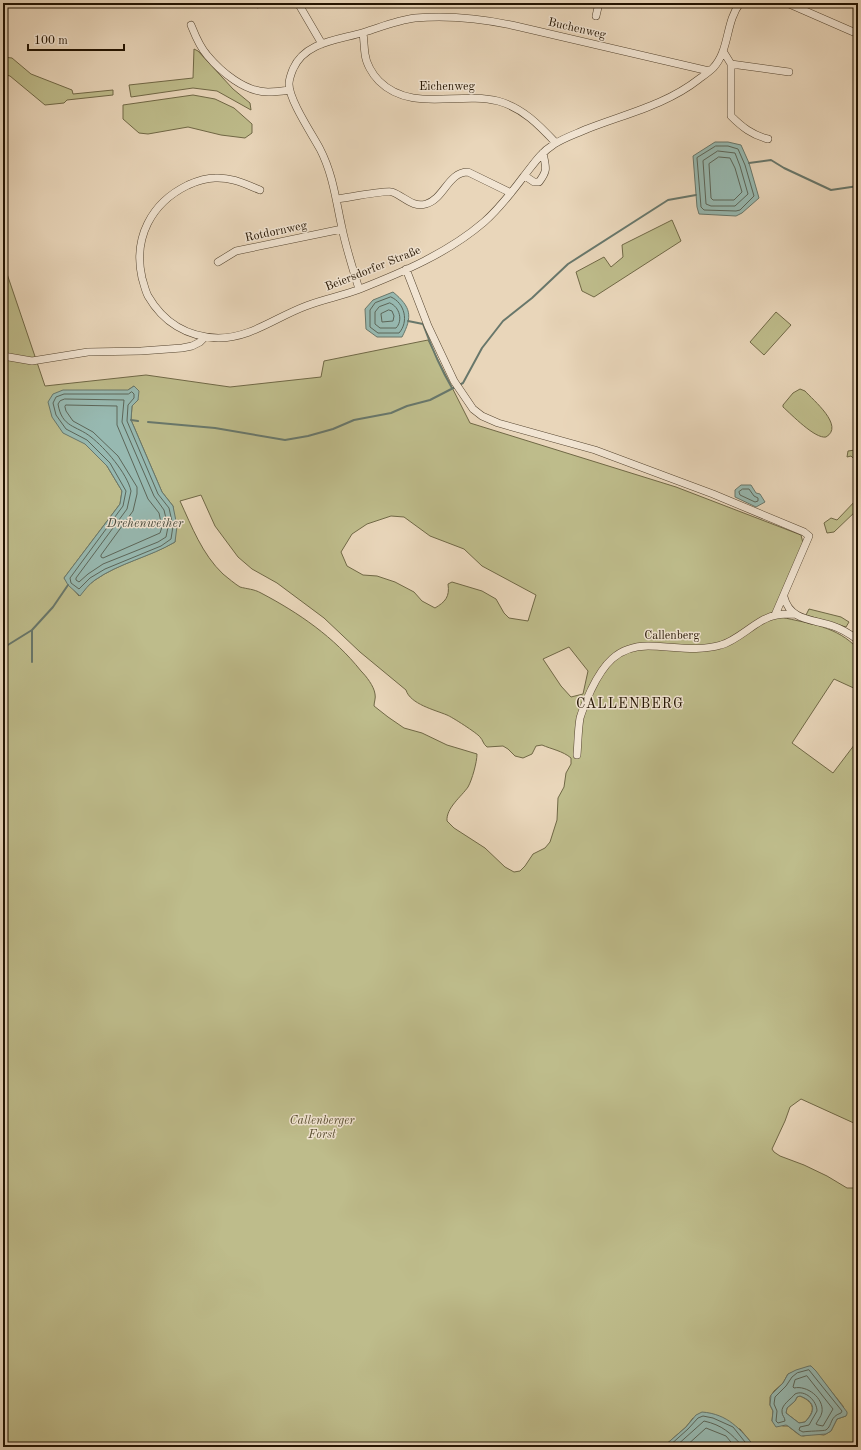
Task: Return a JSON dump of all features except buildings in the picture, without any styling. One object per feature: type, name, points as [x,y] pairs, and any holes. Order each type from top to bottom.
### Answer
[{"type":"street","points":[[298,3],[322,44]]},
{"type":"street","points":[[596,16],[599,3]]},
{"type":"street","name":"Beiersdorfer Straße","points":[[260,190],[228,178],[216,177],[196,181],[177,190],[153,212],[144,232],[139,256],[141,271],[145,289],[149,298],[167,319],[177,327],[190,333],[205,337],[220,338],[239,336],[254,331],[305,306],[359,289],[440,253],[461,240],[493,214],[525,176],[535,161],[556,143],[668,99],[689,87],[709,71],[720,58],[732,16],[740,3]]},
{"type":"street","points":[[787,3],[858,34]]},
{"type":"street","name":"Buchenweg","points":[[359,289],[342,229],[330,171],[321,150],[297,107],[290,90],[290,75],[295,64],[304,53],[322,44],[413,18],[477,19],[520,26],[709,71]]},
{"type":"street","points":[[191,25],[198,42],[206,54],[232,78],[256,90],[267,92],[290,90]]},
{"type":"street","name":"Eichenweg","points":[[363,33],[365,55],[369,67],[375,77],[386,88],[400,95],[419,99],[478,97],[499,101],[527,114],[556,143]]},
{"type":"street","points":[[723,51],[731,64],[731,116],[742,127],[756,136],[768,139]]},
{"type":"street","points":[[731,64],[789,72]]},
{"type":"street","points":[[525,176],[534,182],[539,182],[546,170],[543,153]]},
{"type":"street","points":[[337,199],[389,192],[413,204],[426,204],[439,194],[456,175],[464,172],[468,172],[511,193]]},
{"type":"street","name":"Rotdornweg","points":[[218,262],[236,251],[342,229]]},
{"type":"street","points":[[406,269],[428,326],[454,381],[473,409],[482,416],[498,423],[596,450],[713,494],[804,532],[809,536],[776,615],[795,614],[849,633],[858,640]]},
{"type":"street","points":[[3,356],[32,361],[88,352],[141,351],[182,348],[192,346],[200,342],[205,337]]},
{"type":"street","points":[[784,597],[789,609],[795,614]]},
{"type":"street","name":"Callenberg","points":[[577,755],[584,705],[599,674],[608,662],[618,654],[631,648],[646,646],[689,648],[720,645],[776,615]]},
{"type":"green space","points":[[194,49],[198,51],[233,89],[250,103],[251,110],[217,91],[193,88],[131,97],[129,85],[193,78]]},
{"type":"green space","points":[[3,57],[12,58],[31,74],[72,90],[73,94],[113,90],[113,95],[67,100],[64,103],[45,105],[10,76],[3,74]]},
{"type":"green space","points":[[193,95],[215,99],[234,108],[252,124],[252,133],[245,138],[221,135],[188,127],[148,134],[139,133],[123,119],[123,105]]},
{"type":"green space","points":[[672,220],[681,241],[594,297],[582,291],[576,272],[604,257],[611,267],[623,257],[622,245]]},
{"type":"green space","name":"Callenberger Forst","points":[[3,262],[45,386],[146,375],[230,387],[321,377],[324,361],[428,340],[470,423],[676,487],[801,535],[803,543],[777,608],[781,617],[813,624],[832,631],[850,641],[858,649],[858,690],[834,679],[792,743],[833,773],[858,740],[858,1122],[856,1124],[801,1099],[790,1107],[772,1149],[780,1156],[804,1165],[847,1188],[858,1188],[858,1447],[755,1447],[740,1429],[693,1418],[686,1427],[663,1447],[3,1447]],"holes":[[[134,386],[138,400],[132,406],[131,420],[162,492],[173,506],[175,542],[104,574],[91,583],[79,596],[64,578],[120,504],[122,491],[107,466],[85,444],[128,390]],[[201,495],[215,526],[238,557],[252,569],[277,583],[324,618],[360,652],[406,690],[412,699],[430,709],[447,715],[470,729],[481,738],[487,747],[503,746],[515,756],[523,758],[532,754],[536,746],[542,745],[561,752],[571,758],[571,764],[566,773],[564,787],[558,798],[557,820],[550,842],[545,848],[533,854],[520,871],[514,872],[505,867],[485,848],[454,828],[447,821],[447,816],[451,807],[470,784],[477,754],[447,745],[422,733],[404,728],[374,706],[375,694],[370,681],[339,647],[315,627],[289,609],[258,592],[240,587],[234,583],[223,574],[209,558],[193,530],[180,501]],[[391,516],[404,517],[430,536],[464,549],[482,566],[536,595],[528,621],[509,618],[504,613],[496,599],[482,591],[452,582],[448,584],[446,599],[442,604],[435,608],[422,601],[414,592],[395,582],[377,576],[363,575],[347,566],[341,552],[352,534],[367,524]],[[569,647],[588,671],[583,694],[571,697],[561,686],[543,659]],[[811,1366],[843,1406],[846,1416],[837,1419],[831,1431],[824,1435],[814,1434],[803,1436],[788,1426],[783,1426],[772,1421],[773,1411],[770,1405],[770,1397],[783,1383],[788,1374]]]},
{"type":"green space","points":[[776,312],[791,325],[764,355],[750,342]]},
{"type":"green space","points":[[800,389],[805,391],[814,400],[826,413],[830,420],[832,426],[831,432],[826,437],[821,437],[810,430],[783,407],[793,393]]},
{"type":"green space","points":[[855,450],[858,452],[858,463],[851,456],[847,457],[848,451]]},
{"type":"green space","points":[[858,498],[858,509],[834,532],[827,533],[824,523],[831,518],[837,520]]},
{"type":"green space","points":[[809,609],[841,617],[849,622],[846,627],[806,615]]},
{"type":"green space","points":[[800,1396],[809,1401],[812,1411],[805,1422],[799,1423],[786,1413],[787,1408],[795,1401],[797,1397]]},
{"type":"water","points":[[715,142],[728,142],[741,145],[749,163],[759,198],[742,213],[736,216],[699,214],[697,207],[693,156]]},
{"type":"water","points":[[393,292],[404,302],[407,307],[409,317],[406,330],[402,337],[377,337],[366,329],[365,309],[373,300]]},
{"type":"water","name":"Drehenweiher","points":[[134,386],[139,391],[138,400],[132,406],[131,420],[162,492],[173,506],[177,526],[175,542],[104,574],[91,583],[80,596],[68,585],[64,578],[120,504],[122,491],[107,466],[85,444],[63,433],[52,417],[48,402],[53,394],[63,390],[128,390]]},
{"type":"water","points":[[741,485],[751,485],[756,493],[760,494],[765,502],[756,507],[735,497],[735,490]]},
{"type":"water","points":[[811,1366],[847,1412],[846,1416],[837,1419],[831,1431],[826,1434],[801,1436],[786,1425],[776,1427],[772,1421],[773,1411],[770,1405],[771,1395],[783,1383],[788,1374]],"holes":[[[800,1396],[812,1404],[813,1407],[809,1418],[805,1422],[799,1423],[786,1413],[787,1408],[795,1401],[797,1397]]]},
{"type":"water","points":[[702,1412],[711,1413],[726,1419],[744,1434],[755,1447],[663,1447],[686,1427],[696,1415]]},
{"type":"waterway","points":[[749,163],[771,160],[784,168],[831,190],[858,186]]},
{"type":"waterway","points":[[148,422],[215,428],[285,440],[308,436],[333,429],[354,420],[391,413],[407,406],[430,400],[463,383],[482,348],[503,321],[532,298],[568,264],[668,200],[696,195]]},
{"type":"waterway","points":[[408,321],[423,324],[436,357],[452,388]]},
{"type":"waterway","points":[[131,420],[138,421]]},
{"type":"waterway","points":[[3,648],[32,630],[53,607],[68,585]]},
{"type":"waterway","points":[[32,630],[32,662]]},
{"type":"district","name":"CALLENBERG","points":[[630,704]]}]
